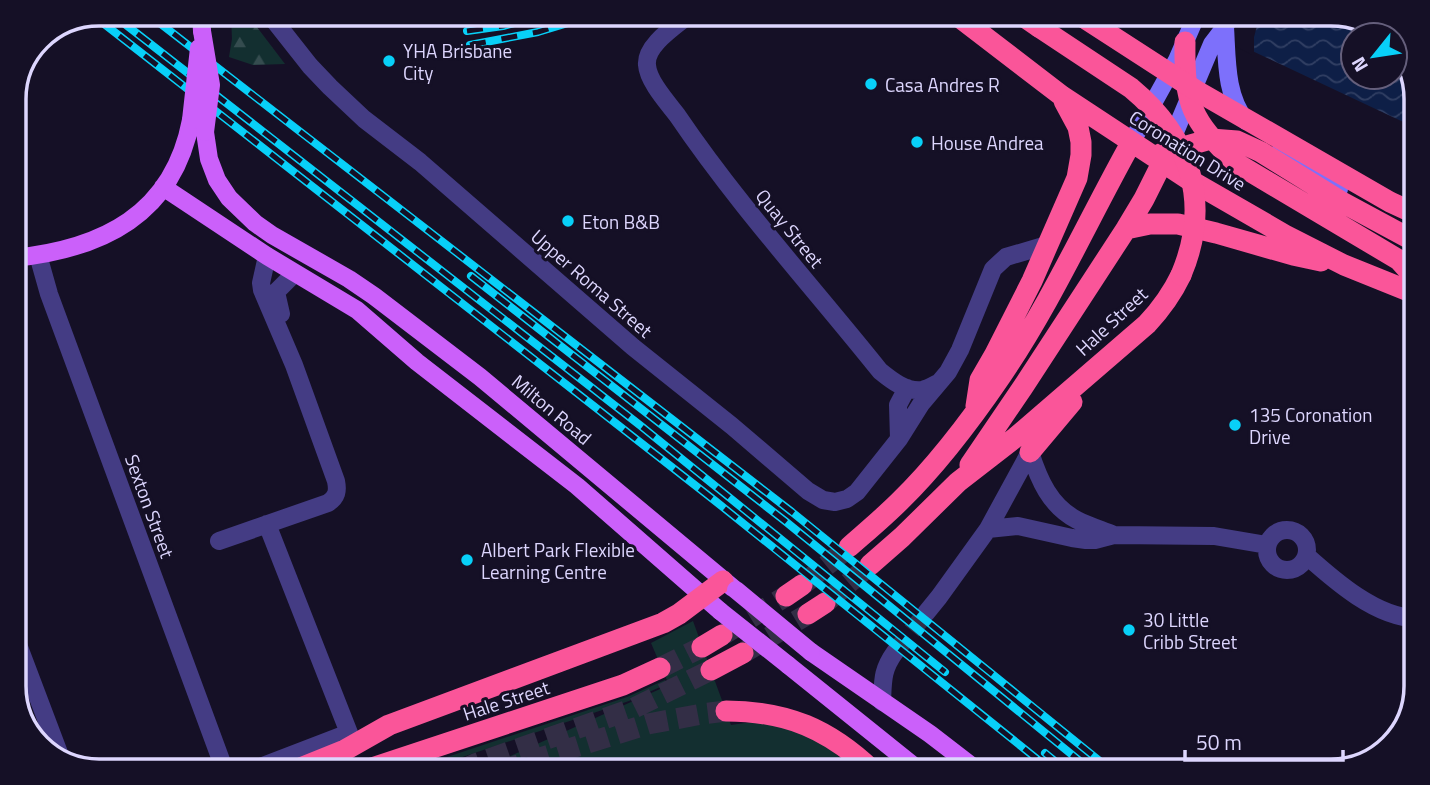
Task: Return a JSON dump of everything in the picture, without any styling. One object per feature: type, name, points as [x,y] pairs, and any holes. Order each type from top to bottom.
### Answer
[{"type":"highway","name":"Coronation Drive","points":[[971,26],[1062,96],[1131,143],[1160,157],[1252,216],[1344,265],[1404,289]]},
{"type":"highway","name":"Hale Street","points":[[870,565],[958,482],[1016,437],[1147,324],[1174,289],[1189,255],[1195,209],[1189,169],[1173,136],[1157,112],[1131,88],[1038,26]]},
{"type":"highway","points":[[1097,26],[1208,98],[1404,208]]},
{"type":"highway","points":[[1181,51],[1188,100],[1211,139],[1236,163],[1404,265]]},
{"type":"highway","points":[[974,414],[980,380],[1021,303],[1077,178],[1081,142],[1078,127],[1062,96]]},
{"type":"highway","points":[[1113,176],[1211,139],[1237,141],[1261,152],[1340,201],[1404,236]]},
{"type":"highway","points":[[849,547],[911,489],[952,443],[1002,375],[1025,338],[1131,143]]},
{"type":"highway","points":[[958,482],[1126,229],[1144,199],[1160,157]]},
{"type":"highway","points":[[1126,229],[1150,224],[1178,224],[1293,256],[1344,265]]},
{"type":"highway","points":[[1030,452],[1075,399],[1098,366]]},
{"type":"highway","points":[[349,733],[388,724],[639,633],[663,623],[702,596],[730,586]]},
{"type":"highway","points":[[702,647],[722,635]]},
{"type":"highway","points":[[711,670],[743,653]]},
{"type":"highway","name":"Hale Street","points":[[399,759],[623,685],[660,668]]},
{"type":"highway","points":[[726,711],[760,713],[811,727],[834,739],[860,759]]},
{"type":"highway","points":[[323,759],[345,750],[388,724]]},
{"type":"main road","name":"Milton Road","points":[[202,26],[211,85],[198,127],[217,180],[229,198],[255,223],[349,279],[470,369],[811,652],[962,759]]},
{"type":"main road","points":[[1131,143],[1192,26]]},
{"type":"main road","points":[[1160,157],[1212,44],[1223,26]]},
{"type":"main road","points":[[1227,26],[1227,68],[1235,104],[1242,116],[1261,136],[1404,234]]},
{"type":"main road","points":[[26,256],[85,243],[124,225],[147,208],[156,199],[183,147],[198,127]]},
{"type":"main road","points":[[163,187],[294,274],[367,318],[417,362],[577,486],[720,611],[905,759]]},
{"type":"street","name":"Upper Roma Street","points":[[279,26],[310,66],[365,119],[420,162],[633,347],[808,491],[823,500],[835,502],[847,499],[857,492],[899,439],[921,404],[948,372],[960,350],[989,275],[1002,259],[1011,254],[1047,245]]},
{"type":"street","name":"Quay Street","points":[[676,26],[649,52],[646,64],[649,73],[708,161],[880,371],[893,382],[907,388]]},
{"type":"street","name":"Sexton Street","points":[[38,255],[48,294],[221,759]]},
{"type":"street","points":[[267,256],[262,290],[295,365]]},
{"type":"street","points":[[219,541],[328,503],[337,492],[336,481],[295,365],[276,296],[278,289],[294,274]]},
{"type":"street","points":[[899,439],[898,405],[907,388],[922,390],[938,383]]},
{"type":"street","points":[[926,613],[988,529],[1030,452]]},
{"type":"street","points":[[1030,452],[1047,493],[1062,510],[1114,535]]},
{"type":"street","points":[[267,524],[349,733],[281,759]]},
{"type":"street","points":[[988,529],[1018,526],[1086,540],[1114,535],[1214,536],[1267,545]]},
{"type":"street","points":[[1290,530],[1298,533],[1306,542],[1307,556],[1294,570],[1281,570],[1268,557],[1267,545],[1276,533],[1290,530]]},
{"type":"street","points":[[1307,556],[1336,582],[1378,608],[1404,617]]},
{"type":"street","points":[[882,702],[886,664],[895,652]]},
{"type":"street","points":[[26,666],[56,744]]},
{"type":"green space","points":[[231,26],[256,26],[285,64],[253,65],[229,57]]},
{"type":"green space","points":[[693,621],[731,725],[765,720],[817,739],[842,759],[504,759],[669,685],[651,643]]},
{"type":"green space","points":[[665,680],[667,684],[629,701],[457,759],[441,759],[627,697]]},
{"type":"water","points":[[1199,26],[1339,27],[1339,91],[1403,91],[1404,122]]},
{"type":"pier","points":[[1188,26],[1257,26],[1254,56],[1213,35]]},
{"type":"tunnel","points":[[802,585],[849,547]]},
{"type":"tunnel","points":[[825,603],[870,565]]},
{"type":"tunnel","points":[[724,634],[786,596]]},
{"type":"tunnel","points":[[895,652],[926,613]]},
{"type":"tunnel","points":[[743,653],[808,614]]},
{"type":"tunnel","points":[[660,668],[702,647]]},
{"type":"tunnel","points":[[489,759],[632,709],[711,670]]},
{"type":"tunnel","points":[[537,759],[648,724],[726,711]]},
{"type":"railway","points":[[107,26],[714,500],[1037,759]]},
{"type":"railway","points":[[127,26],[641,426],[945,672]]},
{"type":"railway","points":[[164,26],[792,512],[1097,759]]},
{"type":"railway","points":[[467,31],[503,26]]},
{"type":"railway","points":[[470,45],[558,26]]},
{"type":"railway","points":[[471,276],[785,521],[1077,759]]},
{"type":"railway","points":[[1045,753],[1052,759]]},
{"type":"place","name":"YHA Brisbane City","points":[[389,61]]},
{"type":"place","name":"Casa Andres R","points":[[871,84]]},
{"type":"place","name":"House Andrea","points":[[917,142]]},
{"type":"place","name":"Eton B&B","points":[[568,221]]},
{"type":"place","name":"135 Coronation Drive","points":[[1235,425]]},
{"type":"place","name":"Albert Park Flexible Learning Centre","points":[[467,560]]},
{"type":"place","name":"30 Little Cribb Street","points":[[1129,630]]}]
